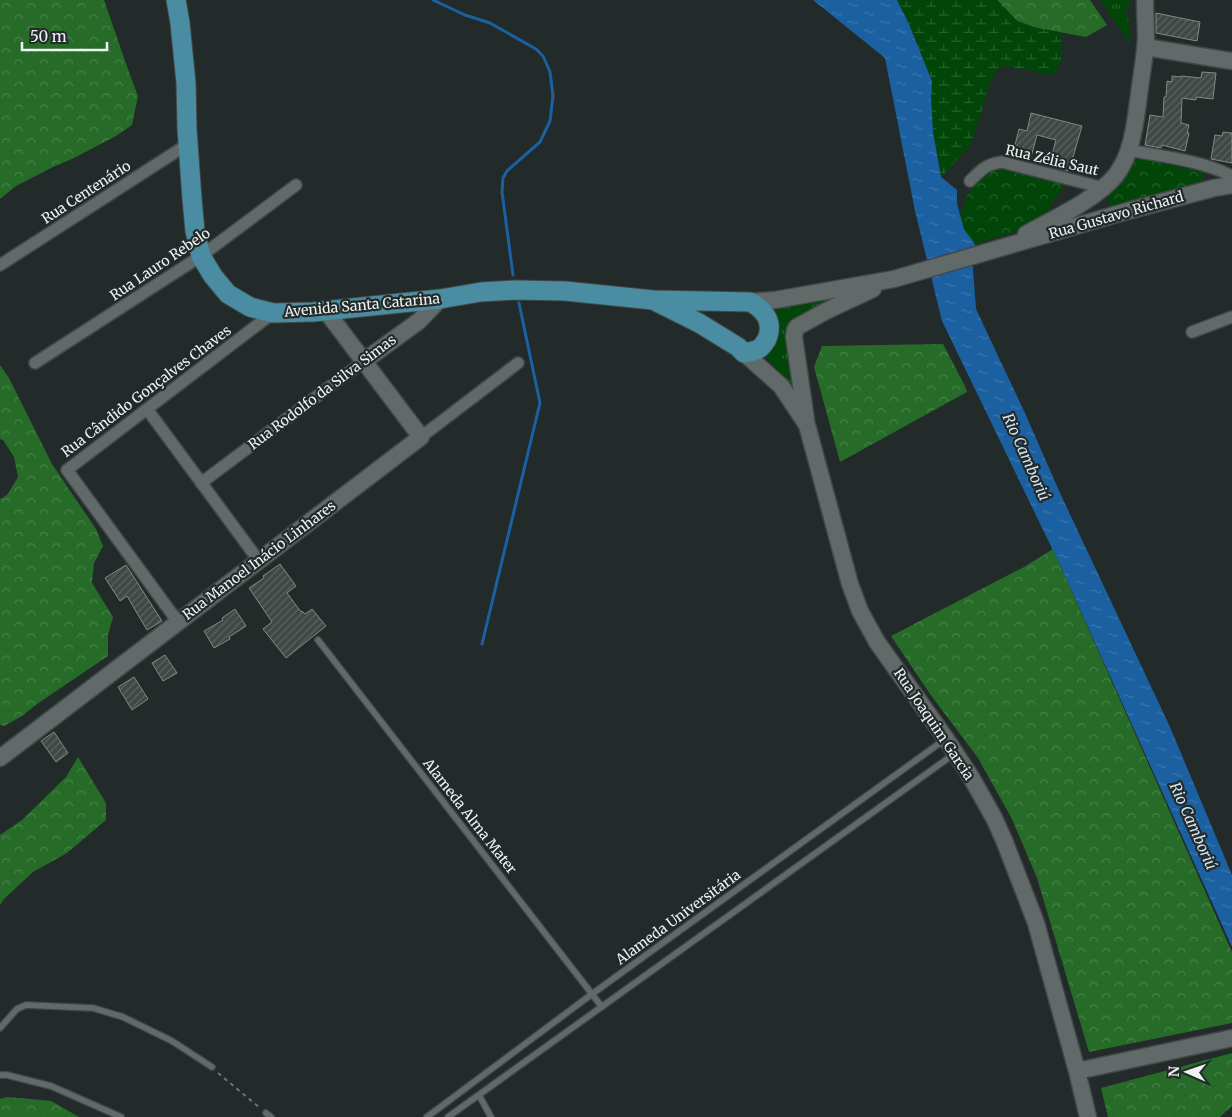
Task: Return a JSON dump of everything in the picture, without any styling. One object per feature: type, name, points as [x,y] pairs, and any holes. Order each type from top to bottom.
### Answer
[{"type":"main road","name":"Avenida Santa Catarina","points":[[176,0],[186,83],[192,207],[201,256],[213,276],[228,294],[250,307],[273,313],[326,311],[440,299],[481,292],[516,290],[565,291],[653,300],[750,302]]},
{"type":"main road","name":"Rua Gustavo Richard","points":[[994,250],[1072,209],[1101,190],[1115,176],[1124,163],[1130,150],[1136,119],[1145,47],[1145,0]]},
{"type":"main road","points":[[1145,47],[1232,61]]},
{"type":"main road","name":"Rua Gustavo Richard","points":[[750,302],[775,300],[894,279],[1214,188],[1232,185]]},
{"type":"main road","name":"Rua Gustavo Richard","points":[[807,425],[794,337],[795,330],[797,327],[826,311],[894,279]]},
{"type":"main road","name":"Rua Rodolfo da Silva Simas","points":[[364,360],[419,321],[440,299]]},
{"type":"main road","name":"Avenida Santa Catarina","points":[[653,300],[699,323],[738,347],[744,353]]},
{"type":"main road","points":[[744,353],[759,349],[765,343],[769,327],[768,320],[760,307],[750,302]]},
{"type":"main road","points":[[326,311],[421,437]]},
{"type":"main road","name":"Rua Joaquim Garcia","points":[[744,353],[781,386],[807,425],[850,584],[860,611],[877,642],[971,777],[994,818],[1036,923],[1088,1117]]},
{"type":"main road","name":"Rua Manoel Inácio Linhares","points":[[0,758],[421,437]]},
{"type":"main road","points":[[1077,1072],[1232,1038]]},
{"type":"street","name":"Rua Centenário","points":[[0,266],[188,144]]},
{"type":"street","points":[[1130,150],[1202,164],[1232,176]]},
{"type":"street","name":"Rua Zélia Saut","points":[[970,181],[992,163],[1002,162],[1101,190]]},
{"type":"street","name":"Rua Lauro Rebelo","points":[[35,363],[201,256],[296,185]]},
{"type":"street","name":"Rua Cândido Gonçalves Chaves","points":[[178,622],[67,470],[273,313]]},
{"type":"street","points":[[1192,332],[1232,317]]},
{"type":"street","name":"Rua Rodolfo da Silva Simas","points":[[201,483],[364,360]]},
{"type":"street","name":"Rua Manoel Inácio Linhares","points":[[421,437],[518,363]]},
{"type":"street","points":[[147,409],[258,561]]},
{"type":"lane","name":"Alameda Alma Mater","points":[[318,640],[602,1007]]},
{"type":"lane","name":"Alameda Universitária","points":[[427,1117],[592,994],[946,739]]},
{"type":"lane","name":"Alameda Universitária","points":[[448,1117],[955,753]]},
{"type":"lane","points":[[0,1028],[17,1009],[26,1005],[93,1008],[123,1016],[172,1041],[212,1067]]},
{"type":"lane","points":[[0,1075],[52,1086],[121,1117]]},
{"type":"lane","points":[[479,1095],[491,1117]]},
{"type":"path","points":[[212,1067],[268,1115]]},
{"type":"green space","points":[[0,0],[104,0],[138,96],[132,125],[116,136],[16,186],[0,199]]},
{"type":"green space","points":[[897,0],[997,0],[1017,21],[1037,28],[1060,32],[1061,59],[1060,65],[1053,75],[1006,66],[998,68],[988,87],[970,146],[941,177],[933,132],[931,81],[908,22]]},
{"type":"green space","points":[[997,0],[1090,0],[1107,25],[1086,37],[1037,28],[1017,21]]},
{"type":"green space","points":[[1100,0],[1131,0],[1126,13],[1129,22],[1130,44]]},
{"type":"green space","points":[[1145,159],[1202,172],[1204,178],[1200,185],[1115,208],[1109,204],[1109,195],[1133,161]]},
{"type":"green space","points":[[998,165],[1065,184],[1050,206],[1044,223],[975,244],[964,230],[960,217],[966,197],[987,168]]},
{"type":"green space","points":[[843,294],[843,298],[809,311],[798,320],[801,400],[765,356],[774,345],[778,334],[778,328],[771,308],[796,305]]},
{"type":"green space","points":[[943,344],[967,392],[840,462],[814,367],[822,346]]},
{"type":"green space","points":[[0,365],[9,378],[52,464],[96,529],[103,546],[94,563],[92,583],[113,617],[108,635],[108,656],[22,716],[4,726],[0,725],[0,499],[7,495],[18,477],[14,457],[3,440],[0,439]]},
{"type":"green space","points":[[1053,549],[1232,952],[1232,1023],[1089,1052],[1037,878],[1012,819],[978,758],[930,694],[891,636],[1024,567]]},
{"type":"green space","points":[[78,757],[106,803],[106,820],[67,853],[33,872],[0,905],[0,835],[22,820],[66,777]]},
{"type":"green space","points":[[1232,1053],[1232,1106],[1220,1117],[1108,1117],[1101,1088]]},
{"type":"green space","points":[[7,1097],[51,1101],[79,1117],[0,1117],[0,1099]]},
{"type":"water","name":"Rio Camboriú","points":[[813,0],[897,0],[908,22],[932,81],[933,132],[941,177],[957,190],[957,204],[964,229],[975,244],[973,269],[976,309],[1170,727],[1232,875],[1232,947],[1061,567],[942,321],[915,211],[885,58]]},
{"type":"building","points":[[1156,13],[1200,22],[1197,41],[1156,33]]},
{"type":"building","points":[[1202,72],[1216,73],[1213,99],[1196,97],[1196,100],[1182,98],[1181,123],[1189,125],[1185,151],[1162,145],[1161,148],[1145,145],[1150,115],[1163,117],[1167,81],[1172,82],[1172,76],[1201,78]]},
{"type":"building","points":[[1031,113],[1082,126],[1069,171],[1049,166],[1056,140],[1037,135],[1030,161],[1012,157],[1019,129],[1027,131]]},
{"type":"building","points":[[1223,132],[1232,133],[1232,163],[1211,159],[1215,135],[1222,136]]},
{"type":"building","points":[[280,564],[296,586],[287,593],[301,612],[305,614],[312,609],[326,626],[286,658],[263,629],[272,622],[249,588]]},
{"type":"building","points":[[126,565],[162,621],[147,630],[127,596],[120,601],[105,578]]},
{"type":"building","points":[[235,609],[246,626],[229,637],[230,639],[214,648],[204,631],[223,620],[222,618]]},
{"type":"building","points":[[165,655],[177,673],[163,681],[152,663]]},
{"type":"building","points":[[134,677],[148,699],[132,710],[118,687]]},
{"type":"building","points":[[54,732],[68,753],[56,762],[41,741]]},
{"type":"waterway","points":[[433,0],[465,15],[490,23],[536,49],[543,56],[550,72],[553,96],[550,121],[540,142],[507,171],[503,178],[502,192],[513,275]]},
{"type":"waterway","points":[[482,644],[540,403],[519,303]]}]
